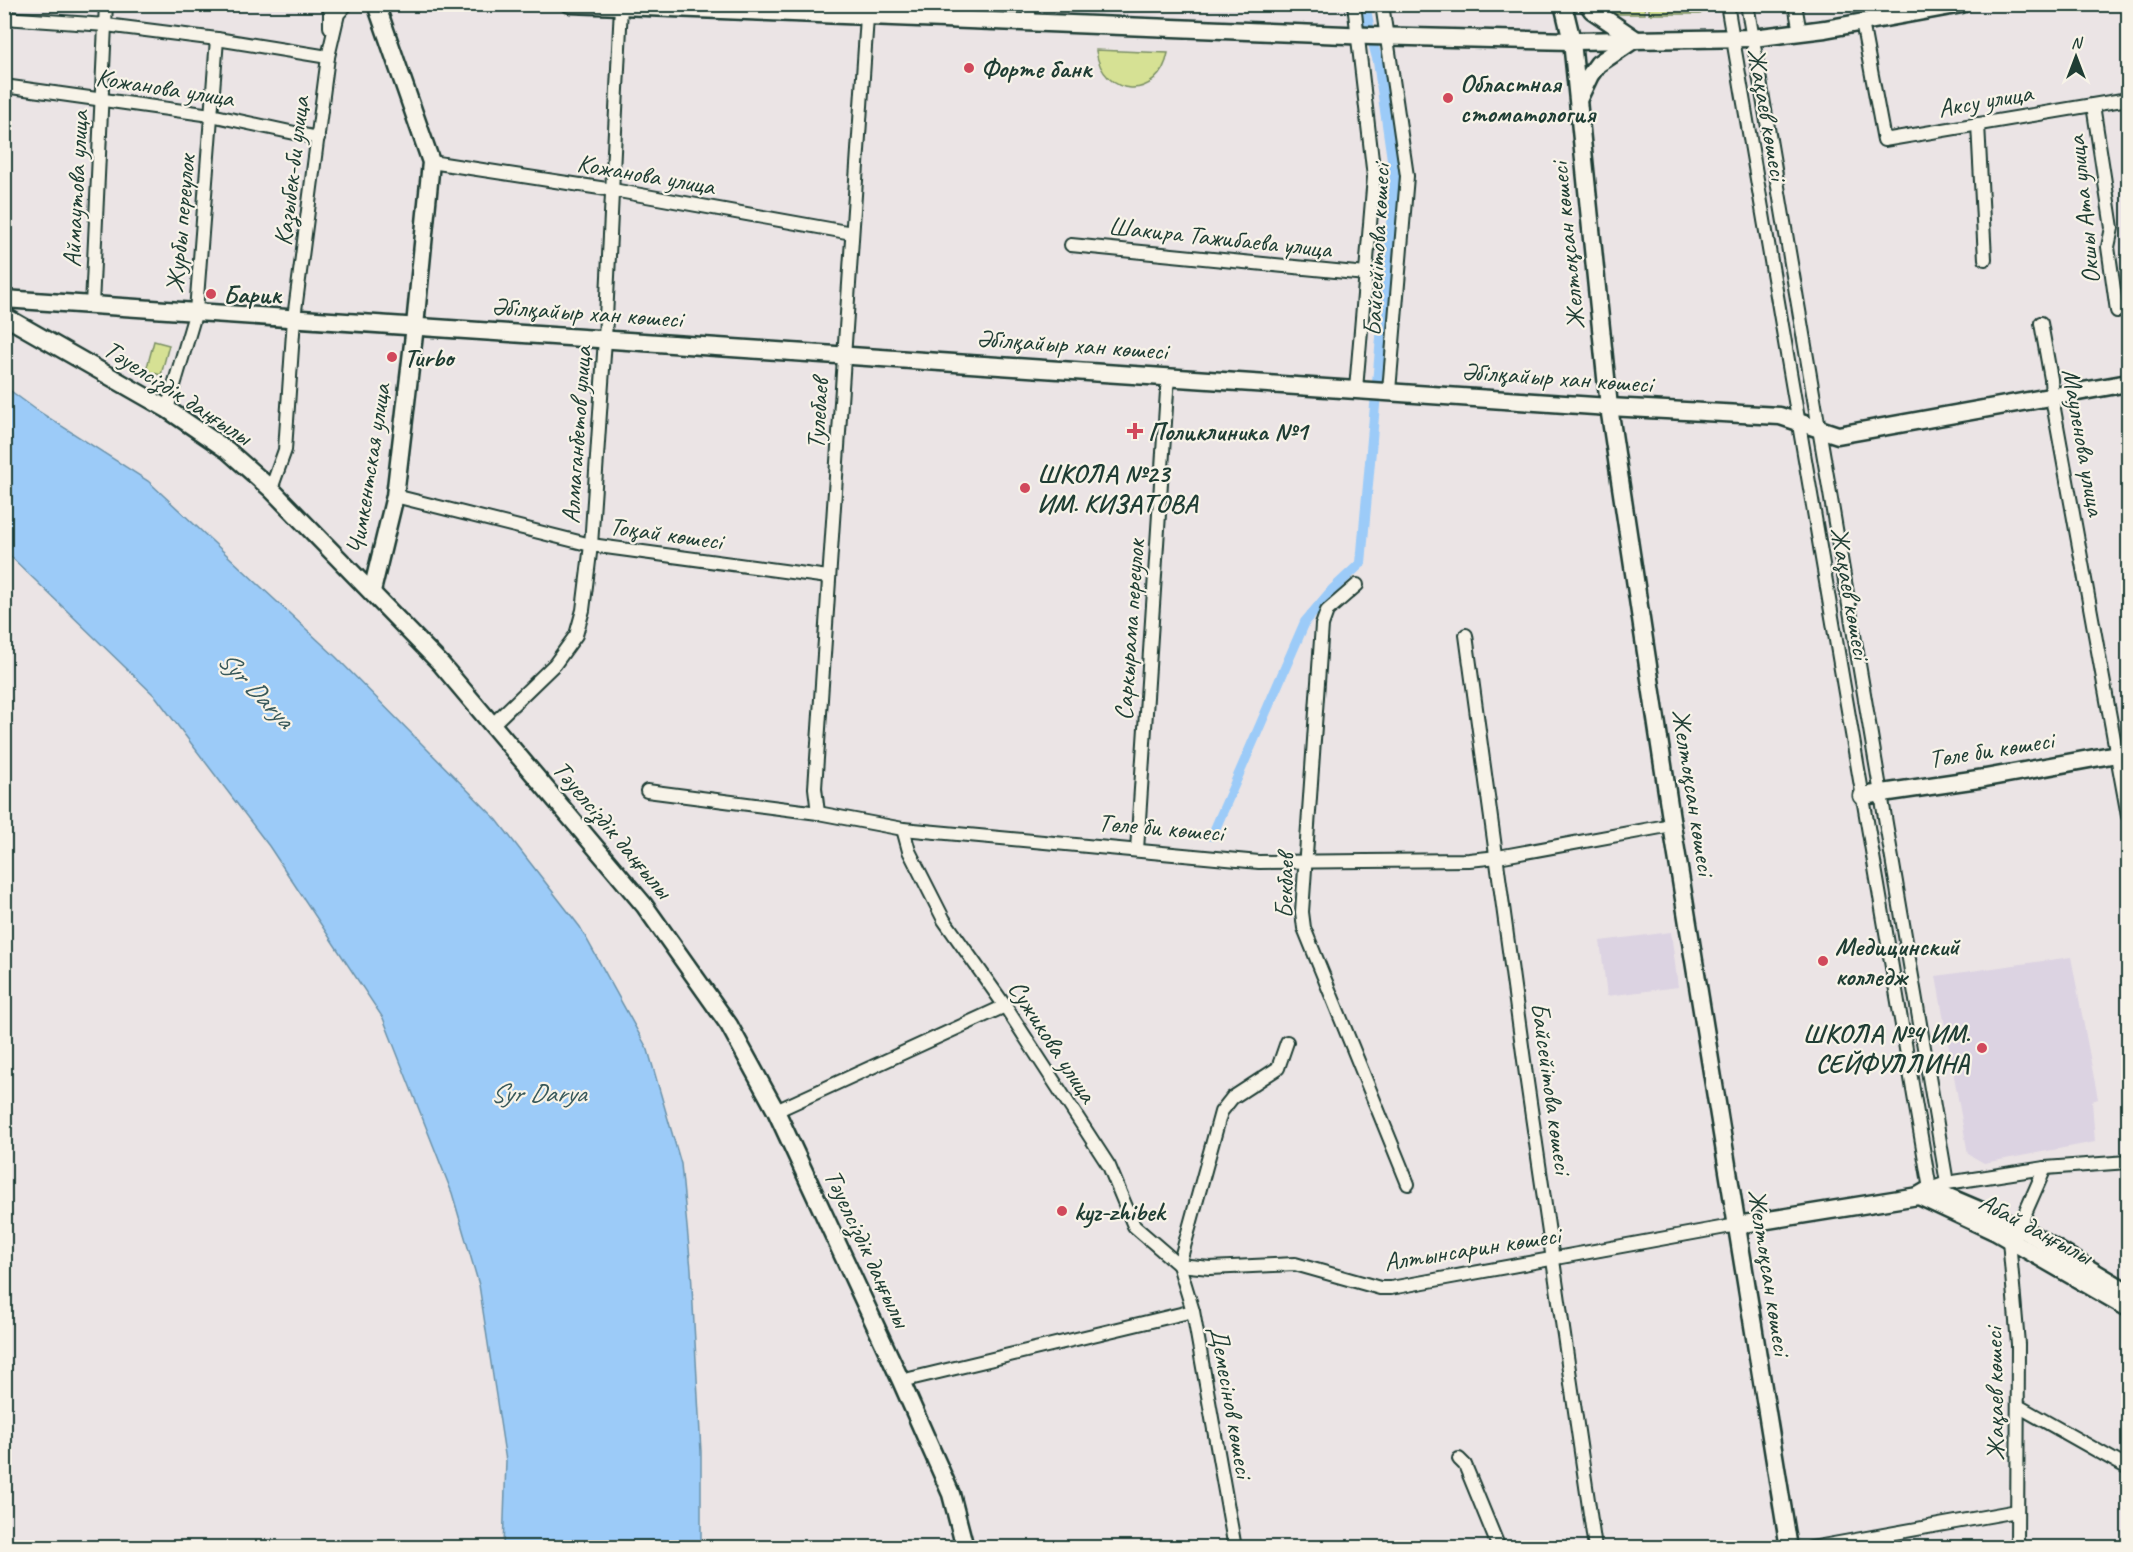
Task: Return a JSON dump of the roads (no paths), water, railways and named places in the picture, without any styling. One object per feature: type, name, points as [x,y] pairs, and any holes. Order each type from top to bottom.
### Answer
[{"type":"street","name":"Аймаутова улица","points":[[92,305],[106,4]]},
{"type":"street","points":[[330,4],[331,44]]},
{"type":"street","name":"Казыбек-би улица","points":[[271,489],[285,450],[294,318],[328,57],[338,14],[347,4]]},
{"type":"street","name":"Чимкентская улица","points":[[372,591],[395,496],[431,162],[376,4]]},
{"type":"street","points":[[570,4],[867,17],[1572,41],[1733,40],[1800,33],[1962,4]]},
{"type":"street","points":[[1028,4],[1030,23]]},
{"type":"street","name":"Байсейітова көшесі","points":[[1354,4],[1374,177],[1356,389]]},
{"type":"street","name":"Байсейітова көшесі","points":[[1382,4],[1407,176],[1389,391]]},
{"type":"street","name":"Желтоқсан көшесі","points":[[1563,4],[1572,41],[1609,407],[1672,825],[1789,1548]]},
{"type":"street","name":"Желтоқсан көшесі","points":[[1572,41],[1577,4]]},
{"type":"street","points":[[1588,4],[1592,10],[1635,39]]},
{"type":"street","name":"Жақаев көшесі","points":[[1727,4],[1862,796],[1924,1192]]},
{"type":"street","name":"Жақаев көшесі","points":[[1747,4],[1947,1183]]},
{"type":"street","points":[[1795,4],[1800,33]]},
{"type":"street","name":"Алмаганбетов улица","points":[[493,724],[555,664],[576,635],[583,610],[591,545],[604,339],[621,6]]},
{"type":"street","name":"Тулебаев","points":[[818,813],[816,788],[828,577],[867,17]]},
{"type":"street","points":[[4,18],[106,25],[218,39],[328,57]]},
{"type":"street","name":"Аксу улица","points":[[1862,22],[1884,140],[2128,99]]},
{"type":"street","name":"Журбы переулок","points":[[167,409],[195,311],[218,39]]},
{"type":"street","points":[[1578,100],[1598,64],[1635,39]]},
{"type":"street","name":"Кожанова улица","points":[[4,86],[211,115],[318,138]]},
{"type":"street","name":"Окшы Ата улица","points":[[2093,105],[2112,228],[2108,247],[2117,311]]},
{"type":"street","points":[[1978,124],[1985,259]]},
{"type":"street","name":"Кожанова улица","points":[[431,162],[613,190],[852,233]]},
{"type":"street","name":"Шакира Тажибаева улица","points":[[1071,245],[1366,274]]},
{"type":"street","name":"Әбілқайыр хан көшесі","points":[[5,299],[1609,407],[1780,416],[1838,435],[2128,383]]},
{"type":"street","name":"Тәуелсіздік даңғылы","points":[[4,316],[167,409],[227,450],[271,489],[441,664],[644,904],[729,1024],[776,1111],[951,1494],[965,1548]]},
{"type":"street","name":"Мауленова улица","points":[[2041,323],[2052,398],[2123,753],[2128,816]]},
{"type":"street","name":"Саркырама переулок","points":[[1137,850],[1168,376]]},
{"type":"street","name":"Тоқай көшесі","points":[[395,496],[591,545],[828,577]]},
{"type":"street","name":"Бекбаев","points":[[1357,585],[1327,610],[1322,625],[1302,912],[1304,928],[1408,1184]]},
{"type":"street","name":"Байсейітова көшесі","points":[[1466,635],[1595,1548]]},
{"type":"street","name":"Төле би көшесі","points":[[1862,796],[1985,778],[2123,753]]},
{"type":"street","name":"Төле би көшесі","points":[[647,791],[818,813],[903,829],[1259,862],[1498,858],[1672,825]]},
{"type":"street","name":"Сужикова улица","points":[[903,829],[909,850],[944,920],[1005,1006],[1108,1166],[1134,1226],[1179,1266]]},
{"type":"street","points":[[776,1111],[1005,1006]]},
{"type":"street","points":[[1179,1266],[1221,1112],[1232,1098],[1278,1068],[1287,1042]]},
{"type":"street","points":[[1737,1225],[1924,1192],[1947,1183],[2045,1168],[2128,1162]]},
{"type":"street","points":[[2014,1234],[2045,1168]]},
{"type":"street","name":"Абай даңғылы","points":[[1924,1192],[2014,1234],[2128,1292]]},
{"type":"street","name":"Алтынсарин көшесі","points":[[1179,1266],[1210,1268],[1295,1264],[1380,1288],[1737,1225]]},
{"type":"street","name":"Жақаев көшесі","points":[[2014,1234],[2018,1344],[2017,1548]]},
{"type":"street","name":"Абай даңғылы","points":[[2014,1234],[2128,1308]]},
{"type":"street","name":"Демесінов көшесі","points":[[1179,1266],[1193,1311],[1235,1548]]},
{"type":"street","points":[[901,1381],[1193,1311]]},
{"type":"street","points":[[2018,1406],[2128,1467]]},
{"type":"street","points":[[1459,1459],[1465,1465],[1499,1548]]},
{"type":"street","points":[[1811,1548],[2018,1511]]},
{"type":"water","name":"Syr Darya","points":[[4,386],[38,411],[148,481],[336,657],[497,820],[580,927],[648,1050],[681,1164],[691,1269],[701,1452],[701,1547],[503,1547],[506,1461],[479,1285],[452,1193],[383,1018],[269,846],[156,697],[5,551]]},
{"type":"waterway","points":[[1212,836],[1305,622],[1332,590],[1361,563],[1395,180],[1378,62],[1365,4]]},
{"type":"place","name":"Форте банк","points":[[969,68]]},
{"type":"place","name":"Областная стоматология","points":[[1448,98]]},
{"type":"place","name":"Барик","points":[[211,294]]},
{"type":"place","name":"Turbo","points":[[392,357]]},
{"type":"place","name":"Поликлиника №1","points":[[1135,431]]},
{"type":"place","name":"ШКОЛА №23 ИМ. КИЗАТОВА","points":[[1025,488]]},
{"type":"place","name":"Медицинский колледж","points":[[1823,961]]},
{"type":"place","name":"ШКОЛА №4 ИМ. СЕЙФУЛЛИНА","points":[[1982,1048]]},
{"type":"place","name":"kyz-zhibek","points":[[1062,1211]]}]
